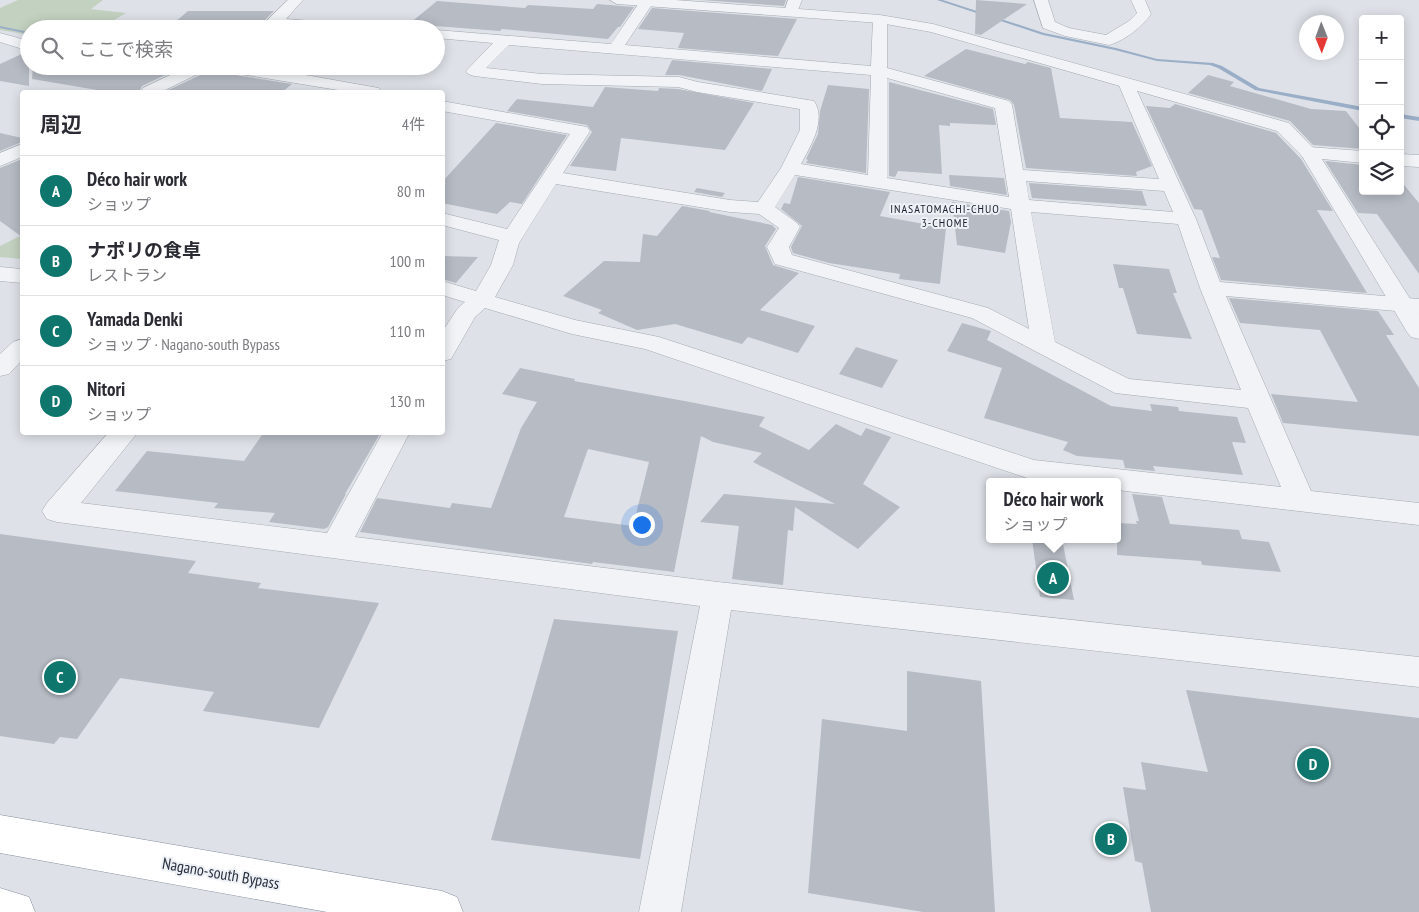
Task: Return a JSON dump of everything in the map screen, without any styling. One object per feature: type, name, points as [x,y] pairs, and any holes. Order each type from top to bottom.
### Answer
[{"type":"highway","name":"Nagano-south Bypass","points":[[0,834],[442,912]]},
{"type":"highway","points":[[0,909],[14,912]]},
{"type":"street","points":[[275,20],[296,0]]},
{"type":"street","points":[[617,0],[793,6],[933,28],[1283,126],[1309,153],[1409,305],[1419,332]]},
{"type":"street","points":[[1040,0],[1048,25],[1065,32],[1109,40],[1134,24],[1144,14],[1138,0]]},
{"type":"street","points":[[616,48],[647,1]]},
{"type":"street","points":[[877,183],[880,19]]},
{"type":"street","points":[[445,35],[879,71],[1002,105],[1044,347]]},
{"type":"street","points":[[0,37],[20,43]]},
{"type":"street","points":[[506,40],[474,71],[551,79],[679,82],[697,87],[808,104],[809,130],[790,168],[764,208]]},
{"type":"street","points":[[154,90],[184,75]]},
{"type":"street","points":[[281,75],[362,90]]},
{"type":"street","points":[[1126,83],[1186,219],[1211,288],[1300,502]]},
{"type":"street","points":[[445,107],[580,131],[508,243],[502,265],[482,299],[466,313],[445,347]]},
{"type":"street","points":[[0,160],[20,151]]},
{"type":"street","points":[[1309,153],[1359,157]]},
{"type":"street","points":[[1404,160],[1419,161]]},
{"type":"street","points":[[790,168],[1020,205],[1186,219]]},
{"type":"street","points":[[1015,175],[1171,186]]},
{"type":"street","points":[[551,177],[730,206],[764,208],[790,227],[778,247],[783,259],[980,314],[1124,387],[1258,400]]},
{"type":"street","points":[[445,220],[512,237]]},
{"type":"street","points":[[0,274],[20,276]]},
{"type":"street","points":[[1211,288],[1409,305]]},
{"type":"street","points":[[445,289],[572,328],[650,342],[1032,470],[1099,478]]},
{"type":"street","points":[[0,368],[20,349]]},
{"type":"street","points":[[122,435],[57,511],[718,594],[1419,672]]},
{"type":"street","points":[[335,546],[395,435]]},
{"type":"street","points":[[1121,481],[1419,514]]},
{"type":"street","points":[[660,912],[718,594]]},
{"type":"green space","points":[[18,0],[103,0],[91,9],[126,13],[114,20],[20,20],[20,33],[0,30],[0,8]]},
{"type":"green space","points":[[20,236],[20,259],[0,257],[0,246]]},
{"type":"building","points":[[701,0],[786,0],[784,6]]},
{"type":"building","points":[[976,0],[1027,4],[981,35],[975,34]]},
{"type":"building","points":[[437,1],[525,8],[528,5],[593,9],[597,4],[634,7],[620,27],[608,39],[502,29],[500,31],[445,27],[445,20],[414,20]]},
{"type":"building","points":[[652,8],[797,19],[778,56],[678,48],[684,33],[638,29]]},
{"type":"building","points":[[188,11],[274,11],[265,20],[178,20]]},
{"type":"building","points":[[966,49],[1025,64],[1028,62],[1051,68],[1060,118],[1132,122],[1152,166],[1136,172],[1137,176],[1026,168],[1014,105],[1010,100],[924,76]]},
{"type":"building","points":[[20,55],[20,75],[29,75],[29,86],[0,81],[0,64]]},
{"type":"building","points":[[672,60],[772,69],[762,91],[679,75],[665,75]]},
{"type":"building","points":[[32,75],[165,75],[142,86],[140,90],[97,90],[32,79]]},
{"type":"building","points":[[200,75],[235,75],[292,84],[284,90],[168,90]]},
{"type":"building","points":[[1208,75],[1234,82],[1230,86],[1311,109],[1346,111],[1359,128],[1359,149],[1313,145],[1290,121],[1188,93]]},
{"type":"building","points":[[889,82],[993,109],[996,125],[950,123],[950,126],[939,125],[942,174],[898,171],[895,177],[889,176]]},
{"type":"building","points":[[828,85],[869,89],[866,173],[806,163],[808,160],[806,159],[818,134],[820,111]]},
{"type":"building","points":[[605,87],[658,91],[659,88],[678,89],[754,103],[725,150],[621,138],[616,171],[570,166],[592,132],[587,125],[507,111],[517,99],[593,107]]},
{"type":"building","points":[[1175,104],[1276,133],[1301,159],[1333,211],[1317,210],[1367,293],[1221,280],[1212,257],[1220,258],[1202,210],[1194,209],[1146,106],[1170,108]]},
{"type":"building","points":[[496,123],[567,135],[522,204],[510,202],[497,214],[445,204],[445,179]]},
{"type":"building","points":[[0,133],[20,138],[20,143],[0,151]]},
{"type":"building","points":[[20,160],[20,236],[0,221],[0,168]]},
{"type":"building","points":[[1325,161],[1359,165],[1359,195],[1404,195],[1404,185],[1419,203],[1419,274],[1377,214],[1358,213]]},
{"type":"building","points":[[949,175],[1004,178],[1007,195],[950,186]]},
{"type":"building","points":[[798,177],[890,192],[880,216],[946,228],[940,284],[899,279],[900,274],[829,263],[793,253],[791,247],[802,226],[781,209],[784,203],[790,204]]},
{"type":"building","points":[[1029,183],[1142,191],[1147,206],[1032,198]]},
{"type":"building","points":[[697,188],[725,193],[722,197],[694,192]]},
{"type":"building","points":[[952,202],[1009,211],[1011,222],[1005,253],[957,245]]},
{"type":"building","points":[[682,206],[772,225],[776,229],[765,246],[773,265],[799,273],[760,310],[815,326],[798,353],[748,337],[742,344],[675,324],[637,330],[598,313],[602,310],[563,296],[604,261],[640,262],[643,234],[657,236]]},
{"type":"building","points":[[445,256],[478,257],[456,283],[445,280]]},
{"type":"building","points":[[1113,264],[1169,269],[1177,293],[1173,293],[1192,339],[1137,334],[1123,288],[1119,288]]},
{"type":"building","points":[[1229,298],[1378,311],[1394,335],[1386,335],[1419,388],[1419,436],[1283,423],[1271,394],[1358,402],[1320,330],[1240,323]]},
{"type":"building","points":[[962,323],[991,331],[987,340],[1111,406],[1152,411],[1150,404],[1178,407],[1179,411],[1237,417],[1246,443],[1232,442],[1243,475],[1153,466],[1155,471],[1125,468],[1123,460],[1077,456],[1063,450],[1068,442],[984,418],[1002,368],[947,351]]},
{"type":"building","points":[[856,347],[898,360],[882,388],[839,374]]},
{"type":"building","points":[[520,368],[575,379],[574,381],[765,417],[759,426],[809,450],[836,424],[861,436],[866,428],[891,437],[863,484],[900,507],[858,549],[795,507],[793,531],[788,530],[783,585],[732,579],[739,526],[700,522],[724,494],[835,504],[753,462],[762,453],[713,442],[701,436],[674,572],[593,562],[592,564],[360,532],[377,498],[450,508],[452,503],[491,508],[521,428],[537,402],[502,394]],"holes":[[[588,449],[649,462],[633,526],[564,517]]]},
{"type":"building","points":[[262,435],[379,435],[328,527],[324,529],[269,522],[275,513],[214,508],[218,503],[115,491],[147,451],[244,461]]},
{"type":"building","points":[[1132,494],[1162,497],[1170,524],[1239,530],[1242,539],[1269,542],[1281,572],[1202,565],[1201,561],[1117,555],[1117,543],[1121,543],[1121,523],[1137,524],[1136,521],[1139,521]]},
{"type":"building","points":[[0,534],[196,561],[188,573],[261,583],[258,588],[379,603],[319,728],[203,711],[214,692],[120,678],[77,739],[60,737],[54,744],[0,736]]},
{"type":"building","points":[[1033,543],[1063,543],[1074,600],[1040,597]]},
{"type":"building","points":[[554,619],[678,631],[640,859],[491,840]]},
{"type":"building","points":[[907,671],[981,681],[995,912],[923,912],[808,893],[822,719],[907,731]]},
{"type":"building","points":[[1186,690],[1419,718],[1419,912],[1151,912],[1142,863],[1135,861],[1123,787],[1146,790],[1141,762],[1208,772]]},
{"type":"waterway","points":[[939,0],[1043,34],[1116,49],[1157,60],[1211,64],[1220,67],[1257,89],[1359,108]]},
{"type":"waterway","points":[[0,27],[20,31]]},
{"type":"waterway","points":[[1404,117],[1419,119]]},
{"type":"place","name":"Déco hair work","points":[[1053,578]]},
{"type":"place","name":"Yamada Denki","points":[[60,677]]},
{"type":"place","name":"Nitori","points":[[1313,764]]},
{"type":"place","name":"ナポリの食卓","points":[[1111,839]]},
{"type":"district","name":"INASATOMACHI-CHUO 3-CHOME","points":[[945,216]]}]
